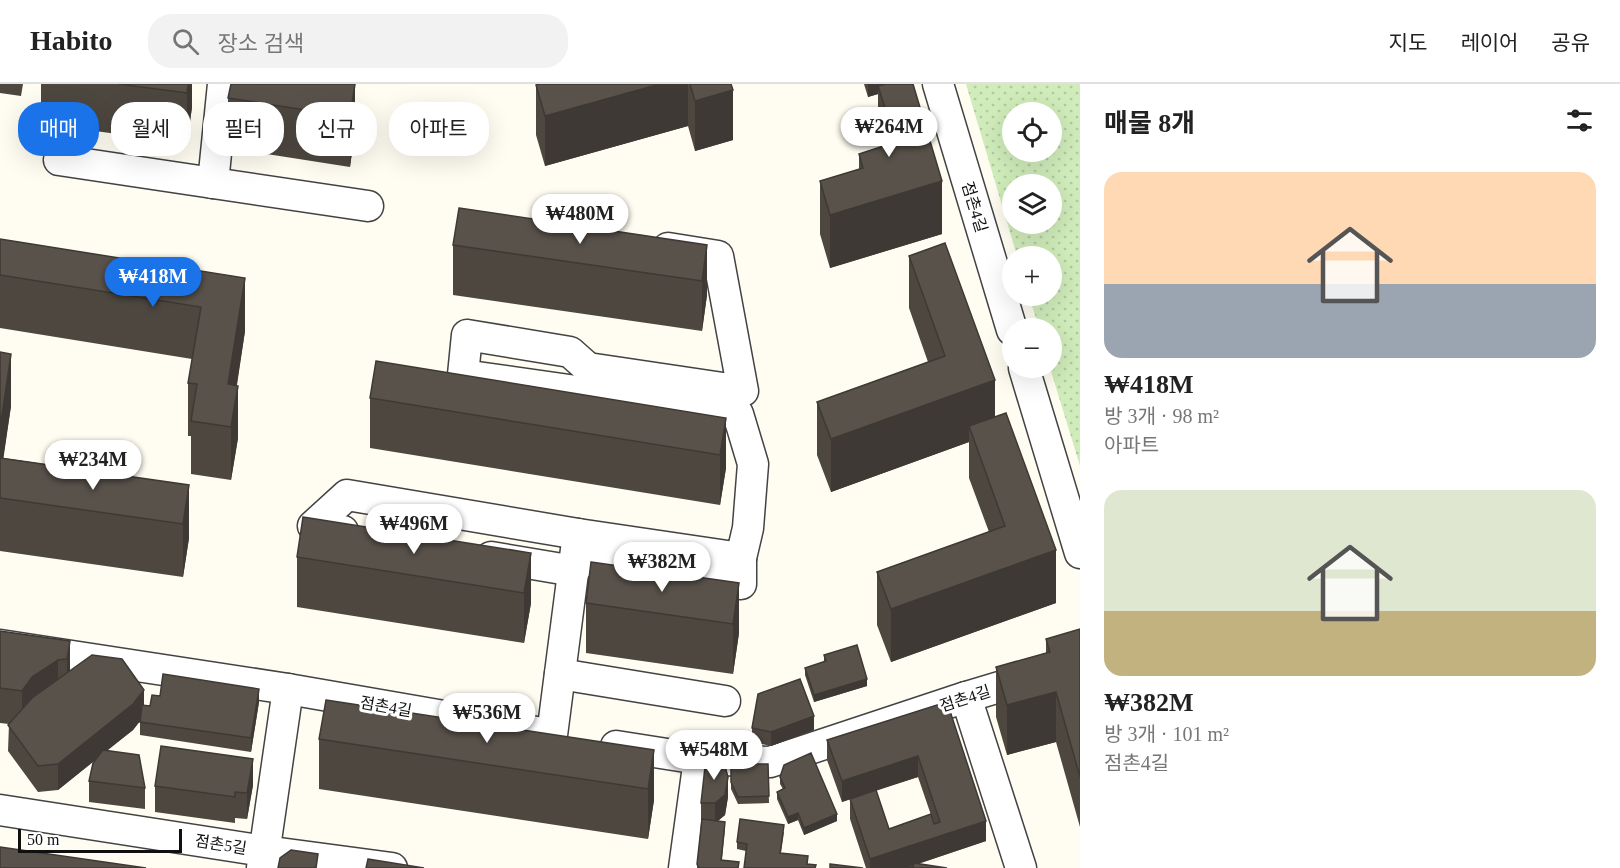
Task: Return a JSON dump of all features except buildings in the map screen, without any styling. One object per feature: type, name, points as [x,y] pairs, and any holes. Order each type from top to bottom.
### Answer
[{"type":"street","points":[[213,183],[223,84]]},
{"type":"street","name":"점촌4길","points":[[938,84],[1008,318]]},
{"type":"street","points":[[59,160],[368,206]]},
{"type":"street","points":[[370,536],[313,526],[348,495],[576,554],[741,584],[741,558],[748,528],[753,464],[740,403],[717,256],[636,244]]},
{"type":"street","points":[[467,335],[570,352],[588,368],[740,403],[463,375],[467,335]]},
{"type":"street","points":[[1027,378],[1080,553]]},
{"type":"street","points":[[460,551],[576,554]]},
{"type":"street","points":[[571,738],[557,685],[576,554]]},
{"type":"street","name":"점촌4길","points":[[0,645],[288,689],[699,759],[770,762],[966,697],[1080,663]]},
{"type":"street","points":[[560,674],[725,701]]},
{"type":"street","points":[[263,859],[288,689]]},
{"type":"street","points":[[966,697],[1022,868]]},
{"type":"street","points":[[684,868],[699,759]]},
{"type":"street","name":"점촌5길","points":[[0,810],[263,859],[392,868]]},
{"type":"green space","points":[[966,84],[1080,84],[1080,466],[1053,378],[1062,378],[1062,318],[1036,318],[1032,306],[1062,306],[1062,246],[1014,246],[1010,234],[1062,234],[1062,174],[1002,174],[1002,205]]}]
